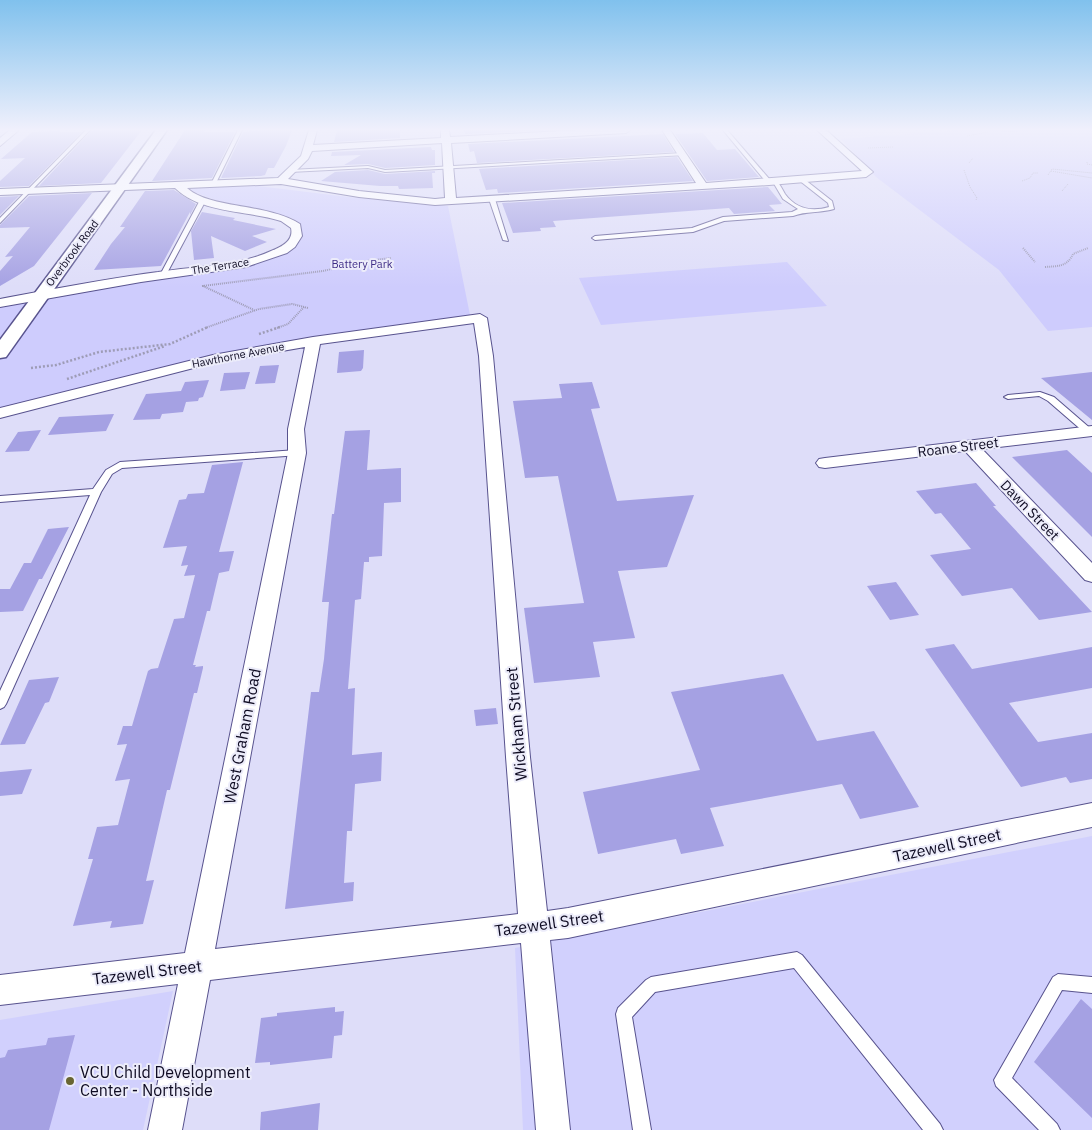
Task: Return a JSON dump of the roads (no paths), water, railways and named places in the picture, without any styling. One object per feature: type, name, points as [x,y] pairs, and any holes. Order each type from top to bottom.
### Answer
[{"type":"street","name":"Overbrook Road","points":[[0,353],[39,296],[125,183]]},
{"type":"street","points":[[0,192],[222,183]]},
{"type":"street","points":[[291,183],[359,194],[435,202],[760,183]]},
{"type":"street","points":[[450,183],[451,201]]},
{"type":"street","name":"The Terrace","points":[[0,303],[258,260],[288,246],[298,235],[296,226],[282,217],[203,200],[181,190],[178,186]]},
{"type":"street","name":"Hawthorne Avenue","points":[[0,413],[213,359],[313,341],[480,318]]},
{"type":"street","name":"Wickham Street","points":[[480,318],[486,356],[518,757],[553,1130]]},
{"type":"street","name":"West Graham Road","points":[[165,1130],[297,453],[296,429],[313,341]]},
{"type":"street","name":"Roane Street","points":[[825,463],[1090,431]]},
{"type":"street","name":"Dawn Street","points":[[968,445],[1092,575]]},
{"type":"street","name":"Tazewell Street","points":[[0,990],[568,923],[1092,815]]},
{"type":"lane","points":[[0,222],[36,183]]},
{"type":"lane","points":[[773,183],[781,194],[796,208],[817,212],[832,208],[830,202],[805,183]]},
{"type":"lane","points":[[492,199],[506,240]]},
{"type":"lane","points":[[163,275],[203,200]]},
{"type":"lane","points":[[596,238],[693,230],[722,219],[793,214],[802,210]]},
{"type":"lane","points":[[1008,397],[1040,394],[1051,399],[1090,431]]},
{"type":"lane","points":[[0,704],[96,492],[109,472],[120,465],[297,453]]},
{"type":"lane","points":[[0,499],[96,492]]},
{"type":"lane","points":[[642,1130],[624,1014],[651,985],[797,960],[934,1130]]},
{"type":"lane","points":[[1051,1130],[1002,1080],[1058,982],[1092,985]]},
{"type":"place","name":"VCU Child Development Center - Northside","points":[[70,1081]]},
{"type":"park label","name":"Battery Park","points":[[362,264]]}]
